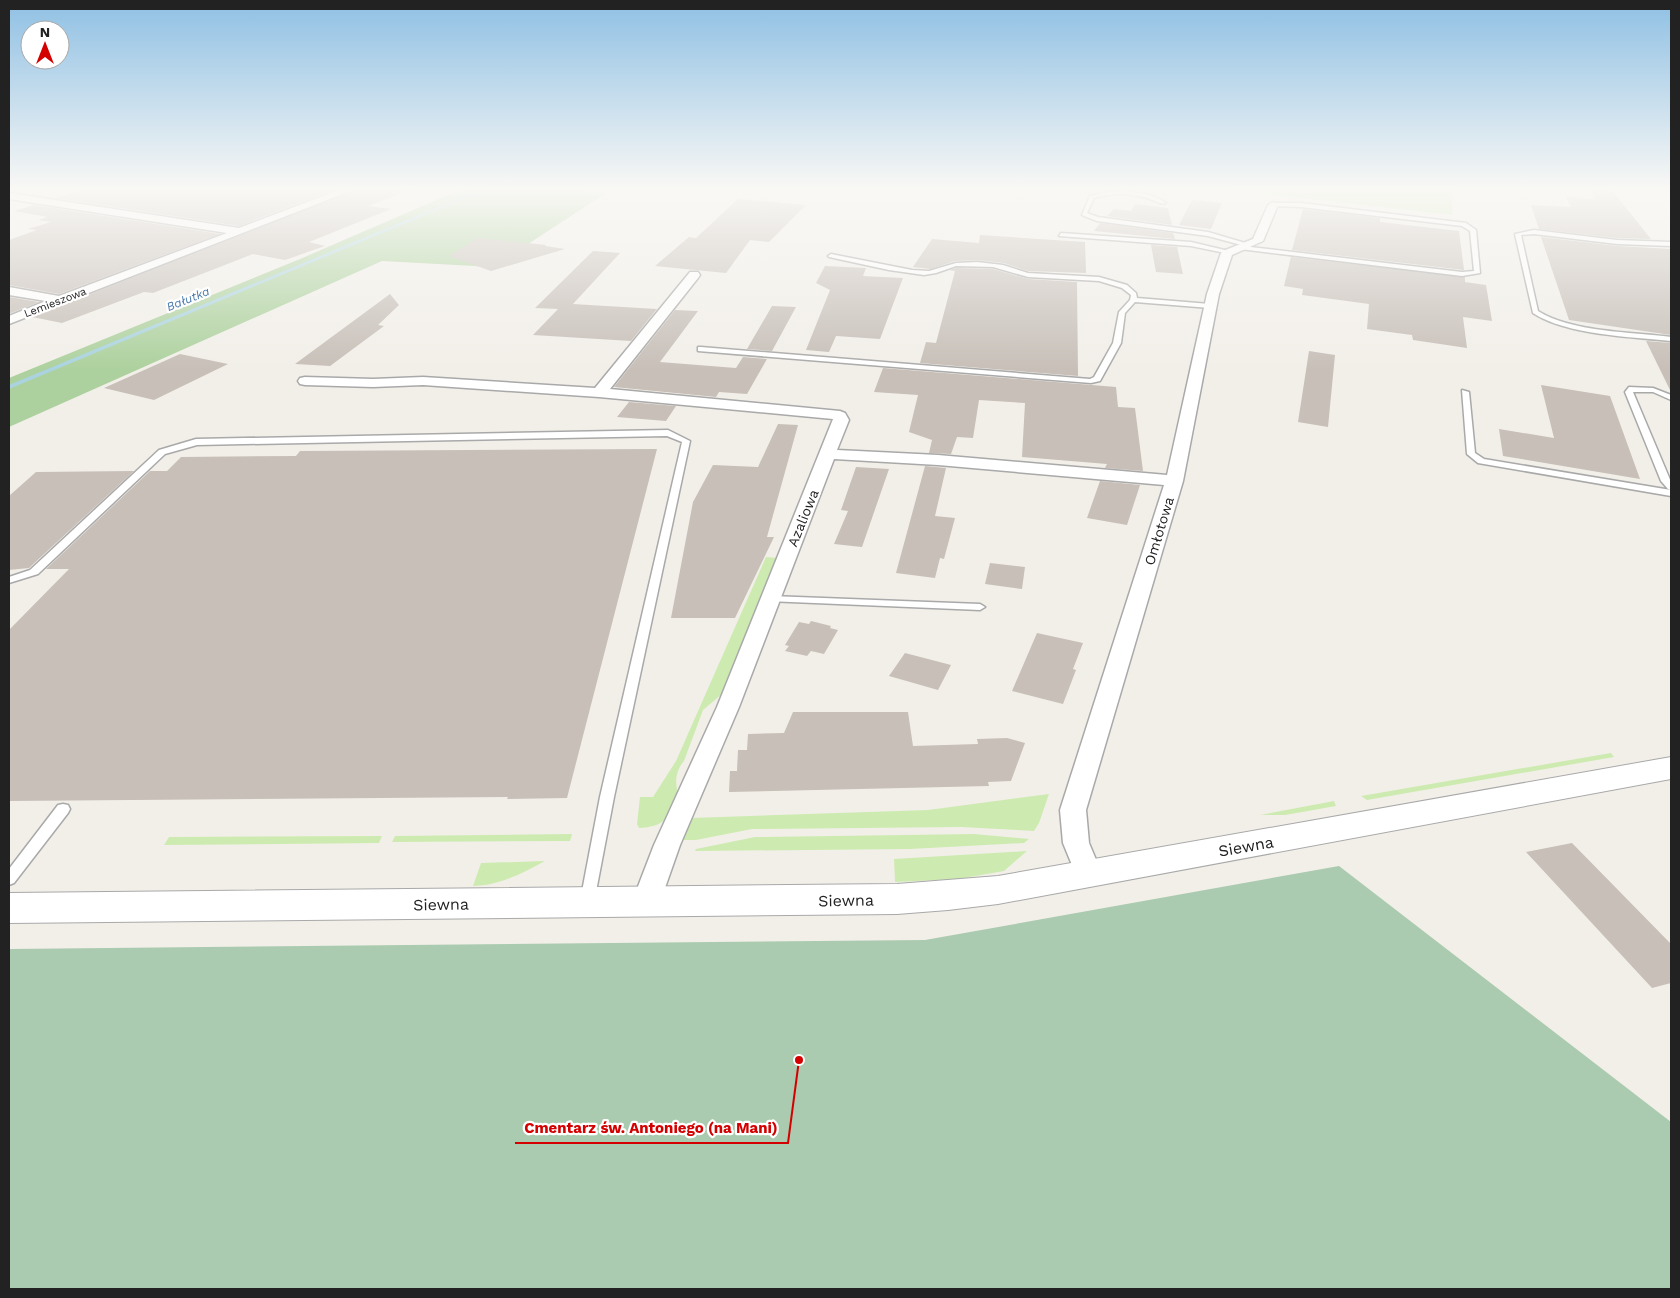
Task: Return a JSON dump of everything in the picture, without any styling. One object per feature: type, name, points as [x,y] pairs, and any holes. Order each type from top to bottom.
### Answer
[{"type":"street","name":"Lemieszowa","points":[[9,320],[195,249]]},
{"type":"street","name":"Omłotowa","points":[[1089,874],[1076,843],[1073,810],[1174,481],[1210,306],[1226,253],[1239,249]]},
{"type":"street","points":[[305,381],[373,383],[423,381],[599,393],[694,275]]},
{"type":"street","points":[[9,291],[59,300]]},
{"type":"street","name":"Azaliowa","points":[[599,393],[835,414],[840,416],[842,420],[728,707],[667,845],[646,902]]},
{"type":"street","points":[[829,454],[938,460],[1174,481]]},
{"type":"street","name":"Siewna","points":[[9,908],[897,899],[948,896],[998,890],[1089,874],[1671,768]]},
{"type":"lane","points":[[1246,249],[1462,274],[1477,273],[1475,249]]},
{"type":"lane","points":[[1521,249],[1535,312],[1538,316],[1562,325],[1671,339]]},
{"type":"lane","points":[[701,349],[1091,381],[1097,379],[1114,349],[1122,312],[1133,300],[1134,294],[1127,287],[1112,281],[1028,275],[1002,267],[959,264],[948,266],[934,273],[925,274],[882,268],[860,261],[831,256]]},
{"type":"lane","points":[[1133,300],[1210,306]]},
{"type":"lane","points":[[1671,398],[1665,394],[1640,388],[1632,389],[1629,392],[1666,481],[1671,487]]},
{"type":"lane","points":[[1465,392],[1471,454],[1481,462],[1671,493]]},
{"type":"lane","points":[[9,580],[34,572],[162,452],[196,442],[668,433],[686,441],[607,798],[587,902]]},
{"type":"lane","points":[[771,598],[980,607]]},
{"type":"lane","points":[[9,879],[63,809]]},
{"type":"green space","points":[[324,249],[521,249],[493,267],[382,261],[9,427],[9,378]]},
{"type":"green space","points":[[766,557],[777,558],[763,599],[722,694],[703,710],[684,761],[677,774],[676,784],[680,798],[673,811],[665,820],[654,826],[639,828],[637,824],[640,797],[653,797],[676,761]]},
{"type":"green space","points":[[1611,753],[1614,757],[1367,800],[1361,796]]},
{"type":"green space","points":[[1049,794],[1039,823],[1034,831],[961,827],[752,829],[696,840],[683,840],[691,818],[928,810]]},
{"type":"green space","points":[[1334,801],[1336,806],[1285,815],[1260,815]]},
{"type":"green space","points":[[572,834],[570,841],[392,842],[395,836]]},
{"type":"green space","points":[[974,834],[1029,839],[1024,843],[910,849],[695,851],[696,849],[755,837]]},
{"type":"green space","points":[[382,836],[379,843],[164,845],[169,837]]},
{"type":"green space","points":[[1027,851],[1004,871],[958,879],[895,882],[894,859]]},
{"type":"green space","points":[[545,861],[501,881],[473,886],[481,863]]},
{"type":"green space","points":[[1339,866],[1671,1122],[1671,1289],[9,1289],[9,949],[925,940]]},
{"type":"building","points":[[9,249],[181,249],[59,294],[9,285]]},
{"type":"building","points":[[206,249],[318,249],[285,260],[253,254],[153,293],[144,292],[62,323],[32,317]]},
{"type":"building","points":[[461,249],[565,249],[491,271],[449,256]]},
{"type":"building","points":[[675,249],[744,249],[726,273],[655,266]]},
{"type":"building","points":[[926,249],[1085,249],[1086,273],[1028,271],[1004,263],[977,260],[955,261],[931,269],[913,267]]},
{"type":"building","points":[[1152,249],[1177,249],[1183,274],[1156,272]]},
{"type":"building","points":[[1461,249],[1464,270],[1292,250]]},
{"type":"building","points":[[1545,249],[1671,249],[1671,335],[1569,320]]},
{"type":"building","points":[[593,251],[620,253],[573,304],[657,309],[631,341],[533,335],[558,309],[535,308]]},
{"type":"building","points":[[1291,257],[1465,277],[1465,282],[1486,285],[1492,321],[1463,317],[1467,348],[1413,340],[1412,335],[1367,329],[1369,304],[1302,295],[1303,289],[1284,286]]},
{"type":"building","points":[[825,266],[866,268],[863,276],[903,278],[880,339],[836,336],[829,352],[806,350],[830,290],[816,283]]},
{"type":"building","points":[[956,268],[993,269],[1028,279],[1077,282],[1078,376],[920,363],[926,342],[936,343],[955,271],[949,270]]},
{"type":"building","points":[[390,294],[399,305],[378,325],[384,326],[330,366],[295,364]]},
{"type":"building","points":[[9,297],[39,302],[9,313]]},
{"type":"building","points":[[772,306],[796,307],[772,351],[747,349]]},
{"type":"building","points":[[675,310],[698,311],[660,362],[736,368],[743,357],[767,359],[747,394],[719,392],[716,397],[614,387]]},
{"type":"building","points":[[1646,341],[1671,343],[1671,392]]},
{"type":"building","points":[[1309,351],[1335,355],[1328,427],[1298,422]]},
{"type":"building","points":[[180,354],[228,364],[154,400],[104,388]]},
{"type":"building","points":[[883,368],[1116,387],[1118,407],[1135,408],[1143,471],[1105,468],[1107,464],[1022,457],[1025,403],[979,400],[973,438],[957,437],[951,454],[929,453],[932,440],[909,432],[918,395],[874,392]]},
{"type":"building","points":[[1541,385],[1610,396],[1640,479],[1503,456],[1499,429],[1554,438]]},
{"type":"building","points":[[629,402],[676,406],[666,421],[617,417]]},
{"type":"building","points":[[778,424],[798,425],[767,537],[774,537],[735,618],[671,618],[693,502],[713,465],[758,467]]},
{"type":"building","points":[[657,449],[567,798],[9,801],[9,630],[69,569],[46,569],[150,471],[167,471],[181,457],[296,456],[300,451]]},
{"type":"building","points":[[925,466],[946,468],[935,516],[955,518],[944,559],[940,558],[935,578],[896,573]]},
{"type":"building","points":[[856,467],[889,469],[862,547],[834,544],[848,511],[841,510]]},
{"type":"building","points":[[134,471],[29,568],[9,570],[9,496],[36,472]]},
{"type":"building","points":[[1100,481],[1140,485],[1127,525],[1087,518]]},
{"type":"building","points":[[990,563],[1025,567],[1022,589],[985,584]]},
{"type":"building","points":[[811,621],[831,626],[830,628],[838,630],[824,654],[811,651],[807,656],[785,651],[789,646],[785,645],[799,622],[809,624]]},
{"type":"building","points":[[1037,633],[1083,643],[1073,669],[1076,670],[1063,704],[1012,691]]},
{"type":"building","points":[[905,653],[951,665],[938,690],[889,676]]},
{"type":"building","points":[[793,712],[908,712],[913,746],[978,744],[977,739],[1007,738],[1025,743],[1011,781],[988,782],[989,786],[729,792],[730,771],[737,771],[738,750],[747,750],[748,734],[784,733]]},
{"type":"building","points":[[1572,843],[1671,944],[1671,983],[1652,988],[1526,852]]},
{"type":"waterway","name":"Bałutka","points":[[9,387],[342,249]]},
{"type":"place","name":"Cmentarz św. Antoniego (na Mani)","points":[[799,1060]]}]
